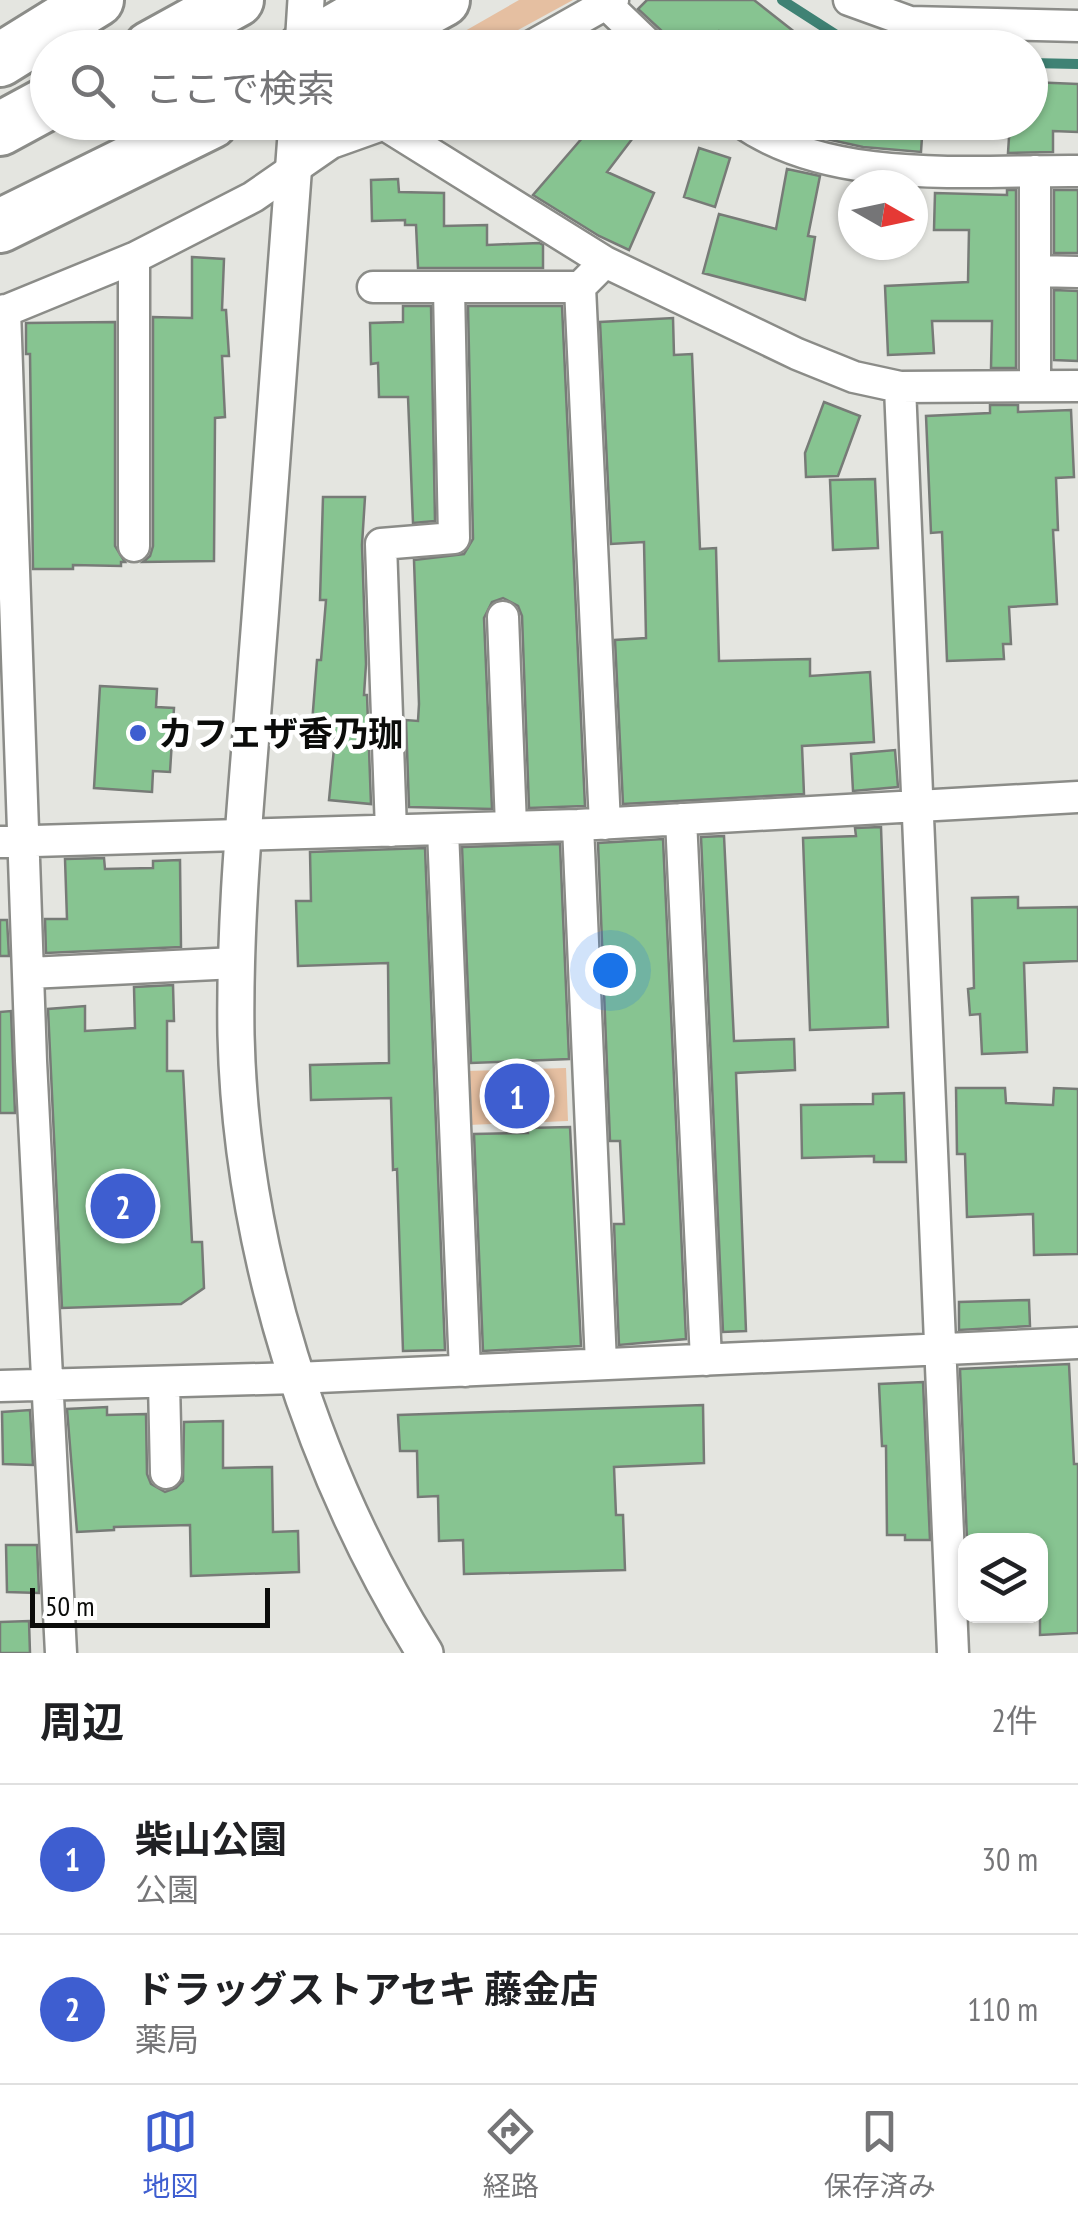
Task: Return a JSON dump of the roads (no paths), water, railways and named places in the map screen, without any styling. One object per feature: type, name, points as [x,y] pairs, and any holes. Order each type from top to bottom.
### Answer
[{"type":"highway","points":[[48,30],[97,0]]},
{"type":"highway","points":[[183,30],[238,0]]},
{"type":"highway","points":[[330,30],[388,0]]},
{"type":"highway","points":[[338,30],[443,0]]},
{"type":"highway","points":[[0,60],[30,41]]},
{"type":"highway","points":[[0,128],[30,112]]},
{"type":"highway","points":[[0,212],[134,140]]},
{"type":"highway","points":[[0,226],[174,140]]},
{"type":"street","points":[[849,0],[910,22],[1078,26]]},
{"type":"street","points":[[560,30],[610,2],[636,30]]},
{"type":"street","points":[[296,140],[236,963],[241,1118],[252,1204],[268,1282],[296,1378],[353,1516],[425,1653]]},
{"type":"street","points":[[61,1653],[31,1061],[11,842],[3,312],[134,258],[253,198],[340,140]]},
{"type":"street","points":[[413,140],[605,262],[797,354],[854,377],[900,387],[1078,386]]},
{"type":"street","points":[[776,140],[855,166],[1078,172]]},
{"type":"street","points":[[1035,171],[1035,386]]},
{"type":"street","points":[[134,258],[134,546]]},
{"type":"street","points":[[373,286],[580,287],[605,262]]},
{"type":"street","points":[[1036,271],[1078,272]]},
{"type":"street","points":[[580,287],[601,1364]]},
{"type":"street","points":[[391,831],[382,544],[454,538],[448,288]]},
{"type":"street","points":[[900,387],[953,1653]]},
{"type":"street","points":[[503,618],[510,826]]},
{"type":"street","points":[[11,842],[592,824],[1078,797]]},
{"type":"street","points":[[681,818],[706,1360]]},
{"type":"street","points":[[442,830],[465,1370]]},
{"type":"street","points":[[19,955],[236,963]]},
{"type":"street","points":[[0,1062],[31,1061]]},
{"type":"street","points":[[0,1386],[296,1378],[1078,1343]]},
{"type":"street","points":[[164,1382],[166,1473]]},
{"type":"waterway","points":[[782,0],[829,30]]},
{"type":"waterway","points":[[1048,63],[1078,64]]},
{"type":"place","name":"カフェザ香乃珈","points":[[138,733]]},
{"type":"place","name":"柴山公園","points":[[517,1096]]},
{"type":"place","name":"ドラッグストアセキ 藤金店","points":[[123,1206]]}]
